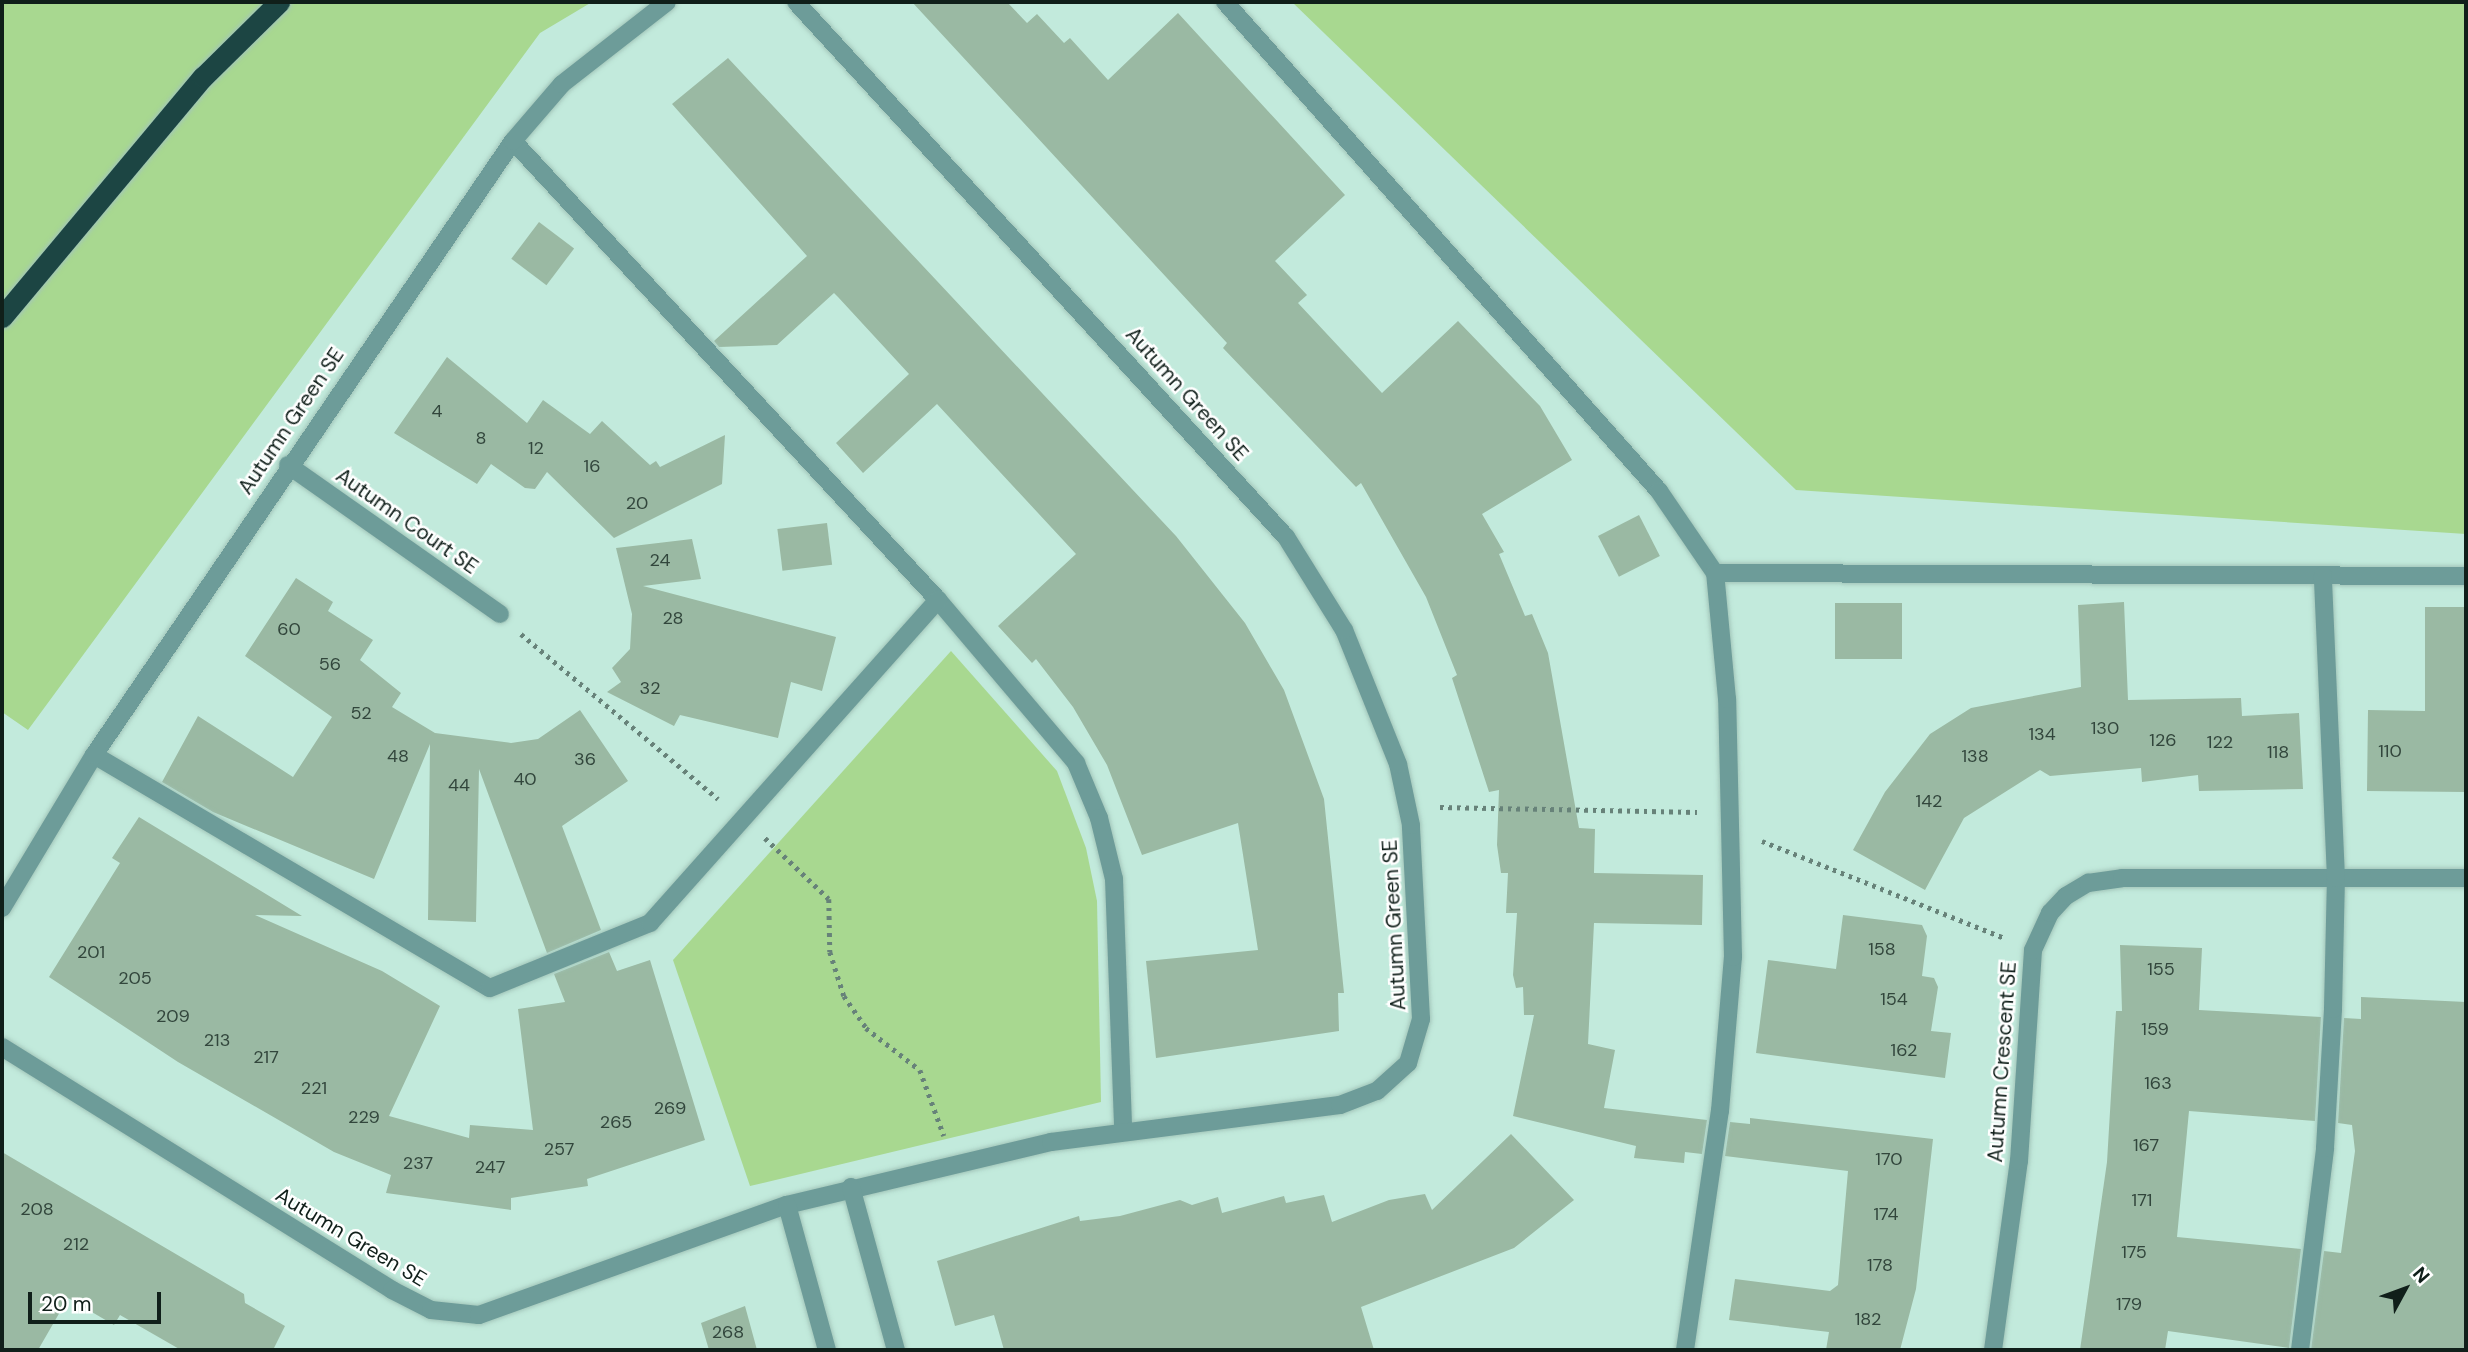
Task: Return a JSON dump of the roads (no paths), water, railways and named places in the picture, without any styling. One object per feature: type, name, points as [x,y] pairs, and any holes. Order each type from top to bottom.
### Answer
[{"type":"highway","points":[[2,317],[204,77],[279,2]]},
{"type":"street","name":"Autumn Green SE","points":[[2,908],[94,755],[288,465],[513,141],[562,84],[667,2]]},
{"type":"street","name":"Autumn Green SE","points":[[2,1047],[392,1290],[449,1314],[479,1315],[786,1205],[851,1187],[950,1161],[1123,1129],[1340,1105],[1377,1091],[1408,1063],[1421,1019],[1419,894],[1398,764],[1344,630],[1286,537],[796,2]]},
{"type":"street","points":[[1225,2],[1659,491],[1715,573],[1727,699],[1733,957],[1720,1111],[1685,1350]]},
{"type":"street","points":[[513,141],[938,600],[1047,722],[1076,763],[1099,818],[1116,903],[1123,1129]]},
{"type":"street","name":"Autumn Court SE","points":[[288,465],[500,614]]},
{"type":"street","points":[[1715,573],[2466,576]]},
{"type":"street","points":[[2300,1350],[2325,1148],[2336,877],[2323,575]]},
{"type":"street","points":[[94,755],[490,988],[650,923],[938,600]]},
{"type":"street","name":"Autumn Crescent SE","points":[[1993,1350],[2019,1161],[2033,950],[2050,913],[2088,883],[2122,878],[2466,878]]},
{"type":"street","points":[[851,1187],[896,1350]]},
{"type":"street","points":[[786,1205],[827,1350]]}]
